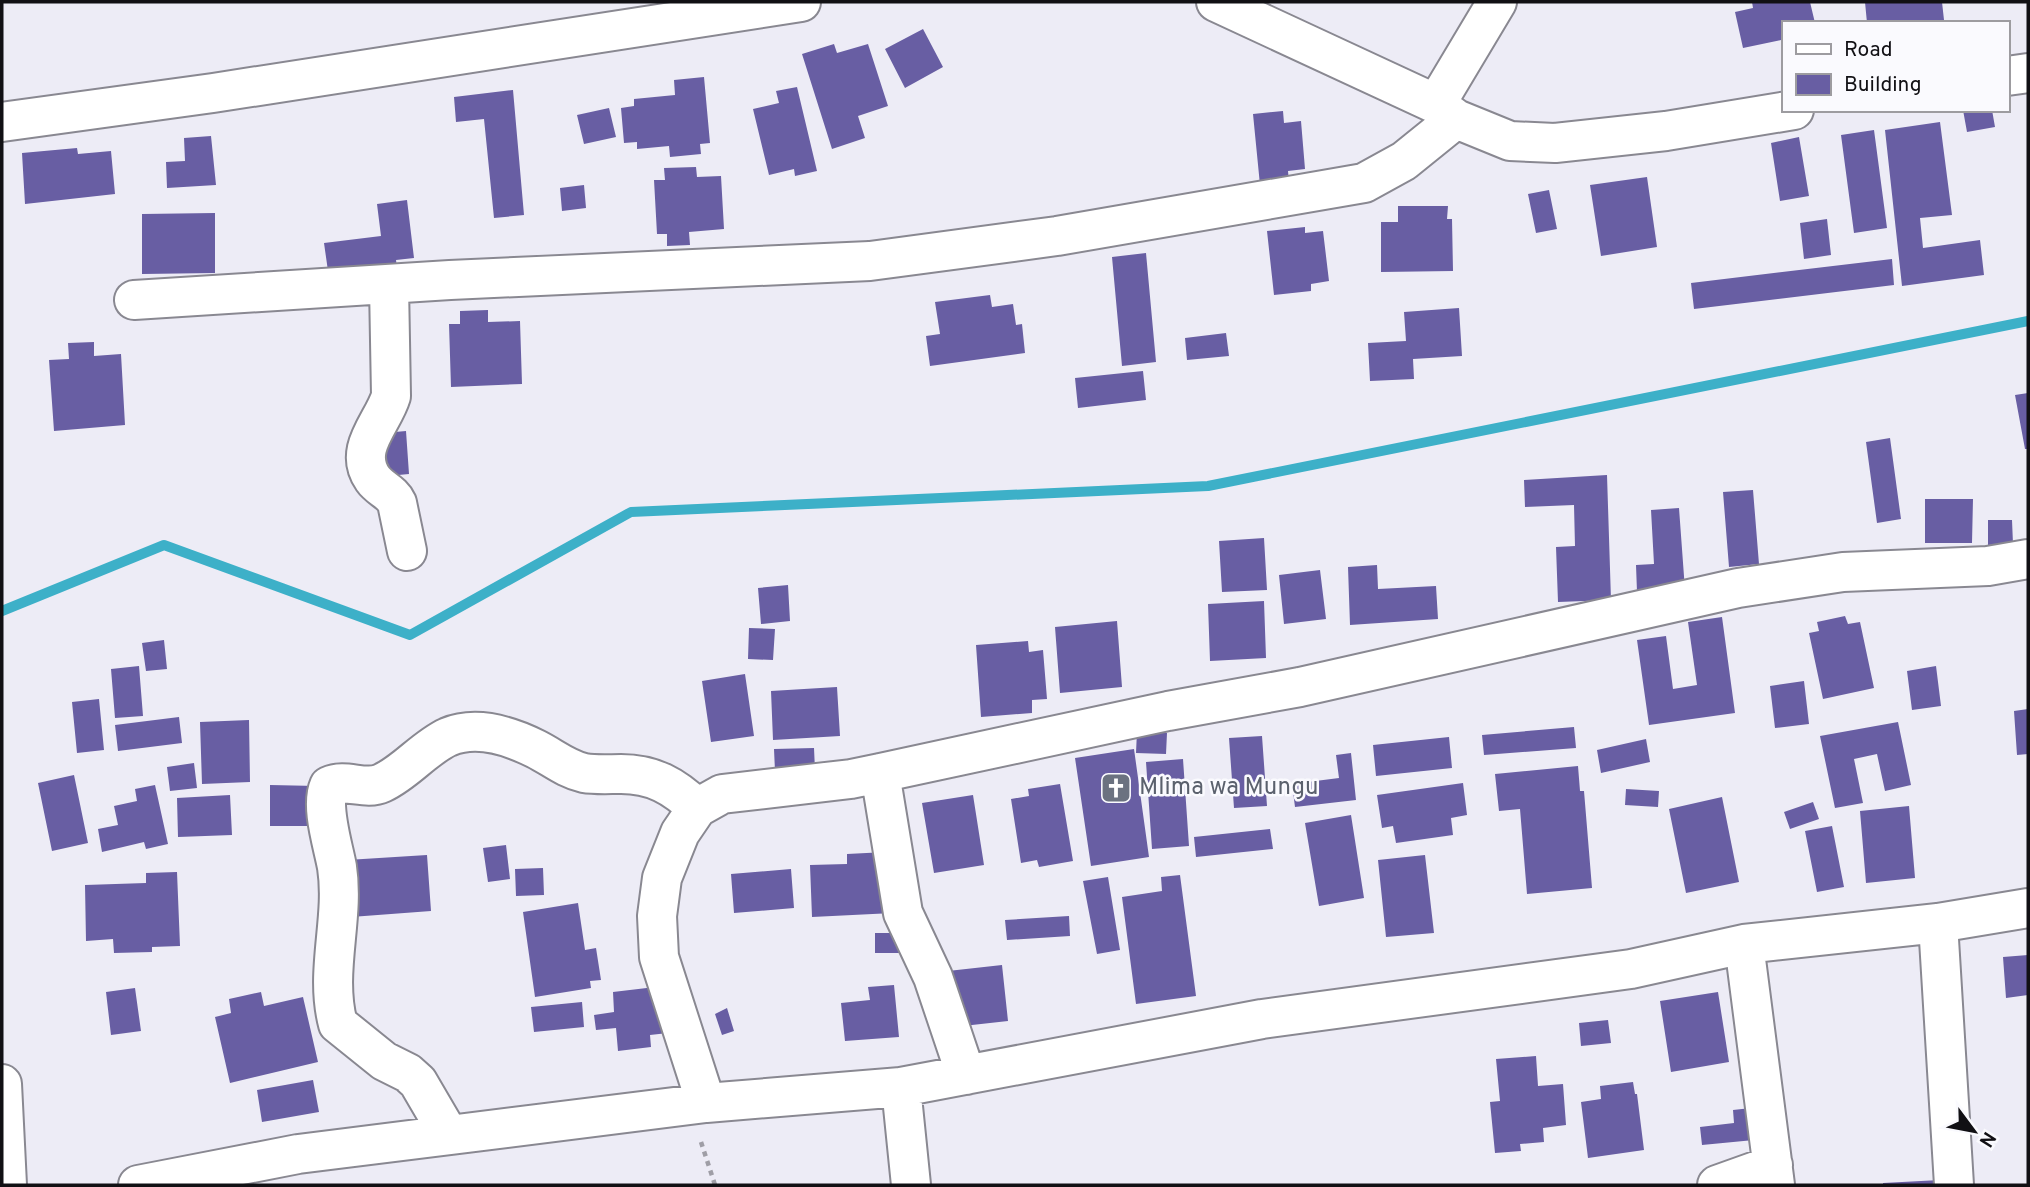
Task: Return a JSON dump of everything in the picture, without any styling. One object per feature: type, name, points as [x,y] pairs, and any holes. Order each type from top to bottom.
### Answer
[{"type":"street","points":[[2,122],[213,93],[801,2]]},
{"type":"street","points":[[1216,2],[1510,141],[1555,143],[1666,131],[1782,112]]},
{"type":"street","points":[[134,300],[450,280],[870,261],[1057,236],[1364,183],[1404,161],[1446,112],[1497,2]]},
{"type":"street","points":[[2009,76],[2028,73]]},
{"type":"street","points":[[389,285],[391,396],[369,437],[365,455],[374,481],[394,496],[407,551]]},
{"type":"street","points":[[706,1103],[659,957],[657,916],[662,878],[680,833],[696,808],[722,794],[851,779],[1168,711],[1300,687],[1738,588],[1843,572],[1988,566],[2028,559]]},
{"type":"street","points":[[449,1135],[418,1082],[408,1073],[384,1061],[338,1024],[333,966],[339,897],[337,868],[329,831],[327,797],[330,786],[339,783],[378,785],[450,736],[484,732],[512,739],[584,773],[650,776],[667,783],[696,808]]},
{"type":"street","points":[[880,773],[903,912],[933,977],[966,1075]]},
{"type":"street","points":[[138,1185],[298,1154],[706,1103],[901,1087],[1262,1019],[1631,969],[1744,944],[1938,923],[2028,908]]},
{"type":"street","points":[[1938,923],[1954,1185]]},
{"type":"street","points":[[1717,1185],[1774,1175],[1744,944]]},
{"type":"street","points":[[2,1084],[7,1185]]},
{"type":"street","points":[[901,1087],[911,1185]]},
{"type":"building","points":[[1752,2],[1810,2],[1815,21],[1782,21],[1781,40],[1743,48],[1735,12],[1753,8]]},
{"type":"building","points":[[1865,2],[1942,2],[1944,20],[1867,21]]},
{"type":"building","points":[[923,29],[943,67],[905,88],[885,49]]},
{"type":"building","points":[[834,44],[837,53],[868,44],[888,106],[858,116],[865,138],[832,149],[802,54]]},
{"type":"building","points":[[704,77],[710,143],[700,144],[701,154],[670,157],[669,146],[637,149],[637,142],[624,143],[621,108],[634,106],[634,99],[675,95],[674,80]]},
{"type":"building","points":[[797,87],[817,171],[795,176],[794,169],[769,175],[753,109],[779,103],[776,91]]},
{"type":"building","points":[[513,90],[524,215],[494,218],[484,119],[456,122],[454,97]]},
{"type":"building","points":[[609,108],[616,137],[584,144],[577,115]]},
{"type":"building","points":[[1283,111],[1284,123],[1301,121],[1305,169],[1288,171],[1289,182],[1260,185],[1253,114]]},
{"type":"building","points":[[1963,112],[1992,112],[1995,127],[1967,132]]},
{"type":"building","points":[[1940,122],[1952,215],[1920,218],[1923,248],[1980,240],[1984,275],[1902,286],[1885,130]]},
{"type":"building","points":[[1874,130],[1887,228],[1854,233],[1841,135]]},
{"type":"building","points":[[211,136],[216,185],[167,188],[166,162],[185,161],[184,138]]},
{"type":"building","points":[[1799,137],[1809,196],[1780,201],[1771,143]]},
{"type":"building","points":[[77,148],[78,154],[111,151],[115,194],[25,204],[22,153]]},
{"type":"building","points":[[696,167],[697,177],[721,176],[724,229],[689,232],[690,245],[667,246],[667,234],[657,234],[654,180],[665,180],[664,168]]},
{"type":"building","points":[[1647,177],[1657,247],[1601,256],[1590,185]]},
{"type":"building","points":[[584,185],[586,208],[562,211],[560,188]]},
{"type":"building","points":[[1549,190],[1557,229],[1536,233],[1528,194]]},
{"type":"building","points":[[407,200],[414,258],[396,260],[397,268],[329,278],[324,243],[381,236],[377,204]]},
{"type":"building","points":[[1398,206],[1448,206],[1447,219],[1452,219],[1453,271],[1381,272],[1381,222],[1398,222]]},
{"type":"building","points":[[215,213],[215,273],[142,274],[142,214]]},
{"type":"building","points":[[1827,219],[1831,255],[1804,259],[1800,223]]},
{"type":"building","points":[[1305,227],[1305,233],[1323,231],[1329,281],[1311,284],[1311,291],[1274,295],[1267,231]]},
{"type":"building","points":[[1146,253],[1156,362],[1122,366],[1112,257]]},
{"type":"building","points":[[1892,259],[1894,285],[1694,309],[1691,283]]},
{"type":"building","points":[[990,295],[992,307],[1013,304],[1016,325],[1022,324],[1025,353],[930,366],[926,336],[940,334],[935,302]]},
{"type":"building","points":[[1459,308],[1462,356],[1413,359],[1414,379],[1370,381],[1368,343],[1406,341],[1404,312]]},
{"type":"building","points":[[488,310],[488,322],[520,321],[522,384],[451,387],[449,324],[460,324],[460,311]]},
{"type":"building","points":[[1226,333],[1229,356],[1187,360],[1185,338]]},
{"type":"building","points":[[94,342],[94,356],[121,354],[125,425],[54,431],[49,360],[69,359],[68,343]]},
{"type":"building","points":[[1143,371],[1146,400],[1078,408],[1075,378]]},
{"type":"building","points":[[2028,393],[2028,449],[2025,449],[2015,395]]},
{"type":"building","points":[[406,431],[409,474],[377,477],[373,434]]},
{"type":"building","points":[[1890,438],[1901,519],[1877,523],[1866,442]]},
{"type":"building","points":[[1607,475],[1611,600],[1558,602],[1556,547],[1575,546],[1574,505],[1525,507],[1524,480]]},
{"type":"building","points":[[1753,490],[1759,564],[1729,567],[1723,492]]},
{"type":"building","points":[[1925,499],[1973,499],[1972,543],[1925,543]]},
{"type":"building","points":[[1679,508],[1685,590],[1637,592],[1636,565],[1654,564],[1651,510]]},
{"type":"building","points":[[1988,520],[2012,520],[2013,544],[1988,545]]},
{"type":"building","points":[[1264,538],[1267,590],[1222,592],[1219,541]]},
{"type":"building","points":[[1377,565],[1378,589],[1436,586],[1438,619],[1350,625],[1348,567]]},
{"type":"building","points":[[1320,570],[1326,619],[1284,624],[1279,575]]},
{"type":"building","points":[[788,585],[790,621],[761,624],[758,588]]},
{"type":"building","points":[[1264,601],[1266,658],[1210,661],[1208,604]]},
{"type":"building","points":[[1845,616],[1848,624],[1860,622],[1874,688],[1823,699],[1809,633],[1819,631],[1817,622]]},
{"type":"building","points":[[1722,617],[1735,713],[1649,725],[1637,640],[1666,636],[1673,689],[1697,685],[1688,622]]},
{"type":"building","points":[[1117,621],[1122,687],[1060,693],[1055,627]]},
{"type":"building","points":[[749,628],[775,629],[773,660],[748,659]]},
{"type":"building","points":[[164,640],[167,669],[146,671],[142,643]]},
{"type":"building","points":[[1028,641],[1029,652],[1043,650],[1047,699],[1032,700],[1032,713],[981,717],[976,645]]},
{"type":"building","points":[[139,666],[143,716],[115,718],[111,669]]},
{"type":"building","points":[[1936,666],[1941,706],[1912,710],[1907,671]]},
{"type":"building","points":[[745,674],[754,736],[711,742],[702,681]]},
{"type":"building","points":[[1804,681],[1809,724],[1775,728],[1770,686]]},
{"type":"building","points":[[837,687],[840,736],[773,740],[771,691]]},
{"type":"building","points":[[99,699],[104,750],[77,753],[72,702]]},
{"type":"building","points":[[2028,709],[2028,754],[2017,755],[2014,711]]},
{"type":"building","points":[[179,717],[182,743],[118,751],[115,725]]},
{"type":"building","points":[[249,720],[250,782],[202,784],[200,722]]},
{"type":"building","points":[[1898,722],[1911,785],[1885,791],[1877,754],[1854,759],[1863,803],[1835,808],[1820,736]]},
{"type":"building","points":[[1574,727],[1576,748],[1484,755],[1482,735]]},
{"type":"building","points":[[1137,731],[1167,733],[1166,754],[1136,753]]},
{"type":"building","points":[[1262,736],[1267,806],[1234,808],[1229,738]]},
{"type":"building","points":[[1449,737],[1452,768],[1376,776],[1373,745]]},
{"type":"building","points":[[1646,739],[1650,762],[1601,773],[1597,750]]},
{"type":"building","points":[[814,748],[815,770],[775,771],[774,749]]},
{"type":"building","points":[[1134,749],[1149,857],[1091,866],[1075,758]]},
{"type":"building","points":[[1351,753],[1356,800],[1295,807],[1292,784],[1339,778],[1336,755]]},
{"type":"building","points":[[1183,759],[1189,846],[1152,849],[1146,762]]},
{"type":"building","points":[[194,763],[197,788],[170,791],[167,767]]},
{"type":"building","points":[[1578,766],[1580,791],[1584,791],[1592,888],[1527,894],[1520,809],[1499,811],[1495,774]]},
{"type":"building","points":[[74,775],[88,843],[52,851],[38,783]]},
{"type":"building","points":[[1463,783],[1467,815],[1451,818],[1453,835],[1396,843],[1393,826],[1382,828],[1377,795]]},
{"type":"building","points":[[1060,784],[1073,861],[1039,867],[1037,860],[1021,863],[1011,799],[1029,796],[1028,789]]},
{"type":"building","points":[[155,785],[168,844],[146,849],[144,842],[102,852],[98,829],[118,825],[114,806],[137,801],[135,789]]},
{"type":"building","points":[[270,785],[317,786],[317,826],[270,826]]},
{"type":"building","points":[[1626,789],[1659,791],[1658,807],[1625,805]]},
{"type":"building","points":[[230,795],[232,835],[178,837],[177,798]]},
{"type":"building","points":[[973,795],[984,865],[934,873],[922,803]]},
{"type":"building","points":[[1722,797],[1739,882],[1686,893],[1669,809]]},
{"type":"building","points":[[1813,802],[1819,819],[1790,829],[1784,812]]},
{"type":"building","points":[[1909,806],[1915,878],[1866,883],[1860,811]]},
{"type":"building","points":[[1351,815],[1364,898],[1319,906],[1305,823]]},
{"type":"building","points":[[1832,826],[1844,887],[1817,892],[1805,831]]},
{"type":"building","points":[[1270,829],[1273,849],[1196,857],[1194,837]]},
{"type":"building","points":[[506,845],[510,879],[488,882],[483,848]]},
{"type":"building","points":[[886,852],[893,913],[812,917],[810,865],[847,864],[847,854]]},
{"type":"building","points":[[427,855],[431,911],[351,917],[347,860]]},
{"type":"building","points":[[1425,855],[1434,933],[1386,937],[1378,860]]},
{"type":"building","points":[[543,868],[544,895],[516,896],[515,869]]},
{"type":"building","points":[[791,869],[794,908],[734,913],[731,874]]},
{"type":"building","points":[[177,872],[180,946],[152,947],[152,952],[114,953],[113,939],[86,941],[85,885],[146,883],[146,873]]},
{"type":"building","points":[[1180,875],[1196,996],[1136,1004],[1122,897],[1162,891],[1161,877]]},
{"type":"building","points":[[1108,877],[1120,950],[1097,954],[1083,881]]},
{"type":"building","points":[[578,903],[585,950],[596,948],[601,980],[590,981],[591,988],[535,997],[523,912]]},
{"type":"building","points":[[1069,916],[1070,936],[1007,940],[1005,920]]},
{"type":"building","points":[[875,933],[906,933],[905,953],[875,953]]},
{"type":"building","points":[[2028,955],[2028,995],[2006,998],[2003,957]]},
{"type":"building","points":[[1002,965],[1008,1021],[954,1027],[948,971]]},
{"type":"building","points":[[672,985],[677,1032],[650,1035],[651,1047],[618,1051],[616,1028],[596,1030],[594,1015],[614,1012],[613,992]]},
{"type":"building","points":[[894,985],[899,1037],[845,1041],[841,1003],[870,1000],[868,987]]},
{"type":"building","points":[[135,988],[141,1031],[111,1035],[106,992]]},
{"type":"building","points":[[261,992],[264,1006],[303,997],[318,1062],[230,1083],[215,1017],[231,1013],[229,999]]},
{"type":"building","points":[[1718,992],[1729,1062],[1671,1072],[1660,1001]]},
{"type":"building","points":[[582,1002],[584,1027],[534,1032],[531,1007]]},
{"type":"building","points":[[727,1008],[734,1031],[722,1035],[715,1014]]},
{"type":"building","points":[[1608,1020],[1611,1043],[1581,1046],[1579,1023]]},
{"type":"building","points":[[1536,1056],[1538,1086],[1563,1084],[1566,1125],[1543,1128],[1544,1142],[1520,1144],[1521,1151],[1495,1153],[1490,1102],[1500,1101],[1496,1059]]},
{"type":"building","points":[[313,1080],[319,1112],[262,1122],[257,1090]]},
{"type":"building","points":[[1633,1082],[1644,1150],[1588,1158],[1581,1102],[1601,1099],[1600,1086]]},
{"type":"building","points":[[1751,1108],[1754,1140],[1702,1145],[1700,1127],[1734,1123],[1733,1110]]},
{"type":"building","points":[[1940,1180],[1940,1185],[1883,1185],[1883,1183]]},
{"type":"waterway","points":[[2,611],[164,545],[410,635],[631,512],[1208,486],[2028,321]]},
{"type":"place","name":"Mlima wa Mungu","points":[[1116,788]]}]
